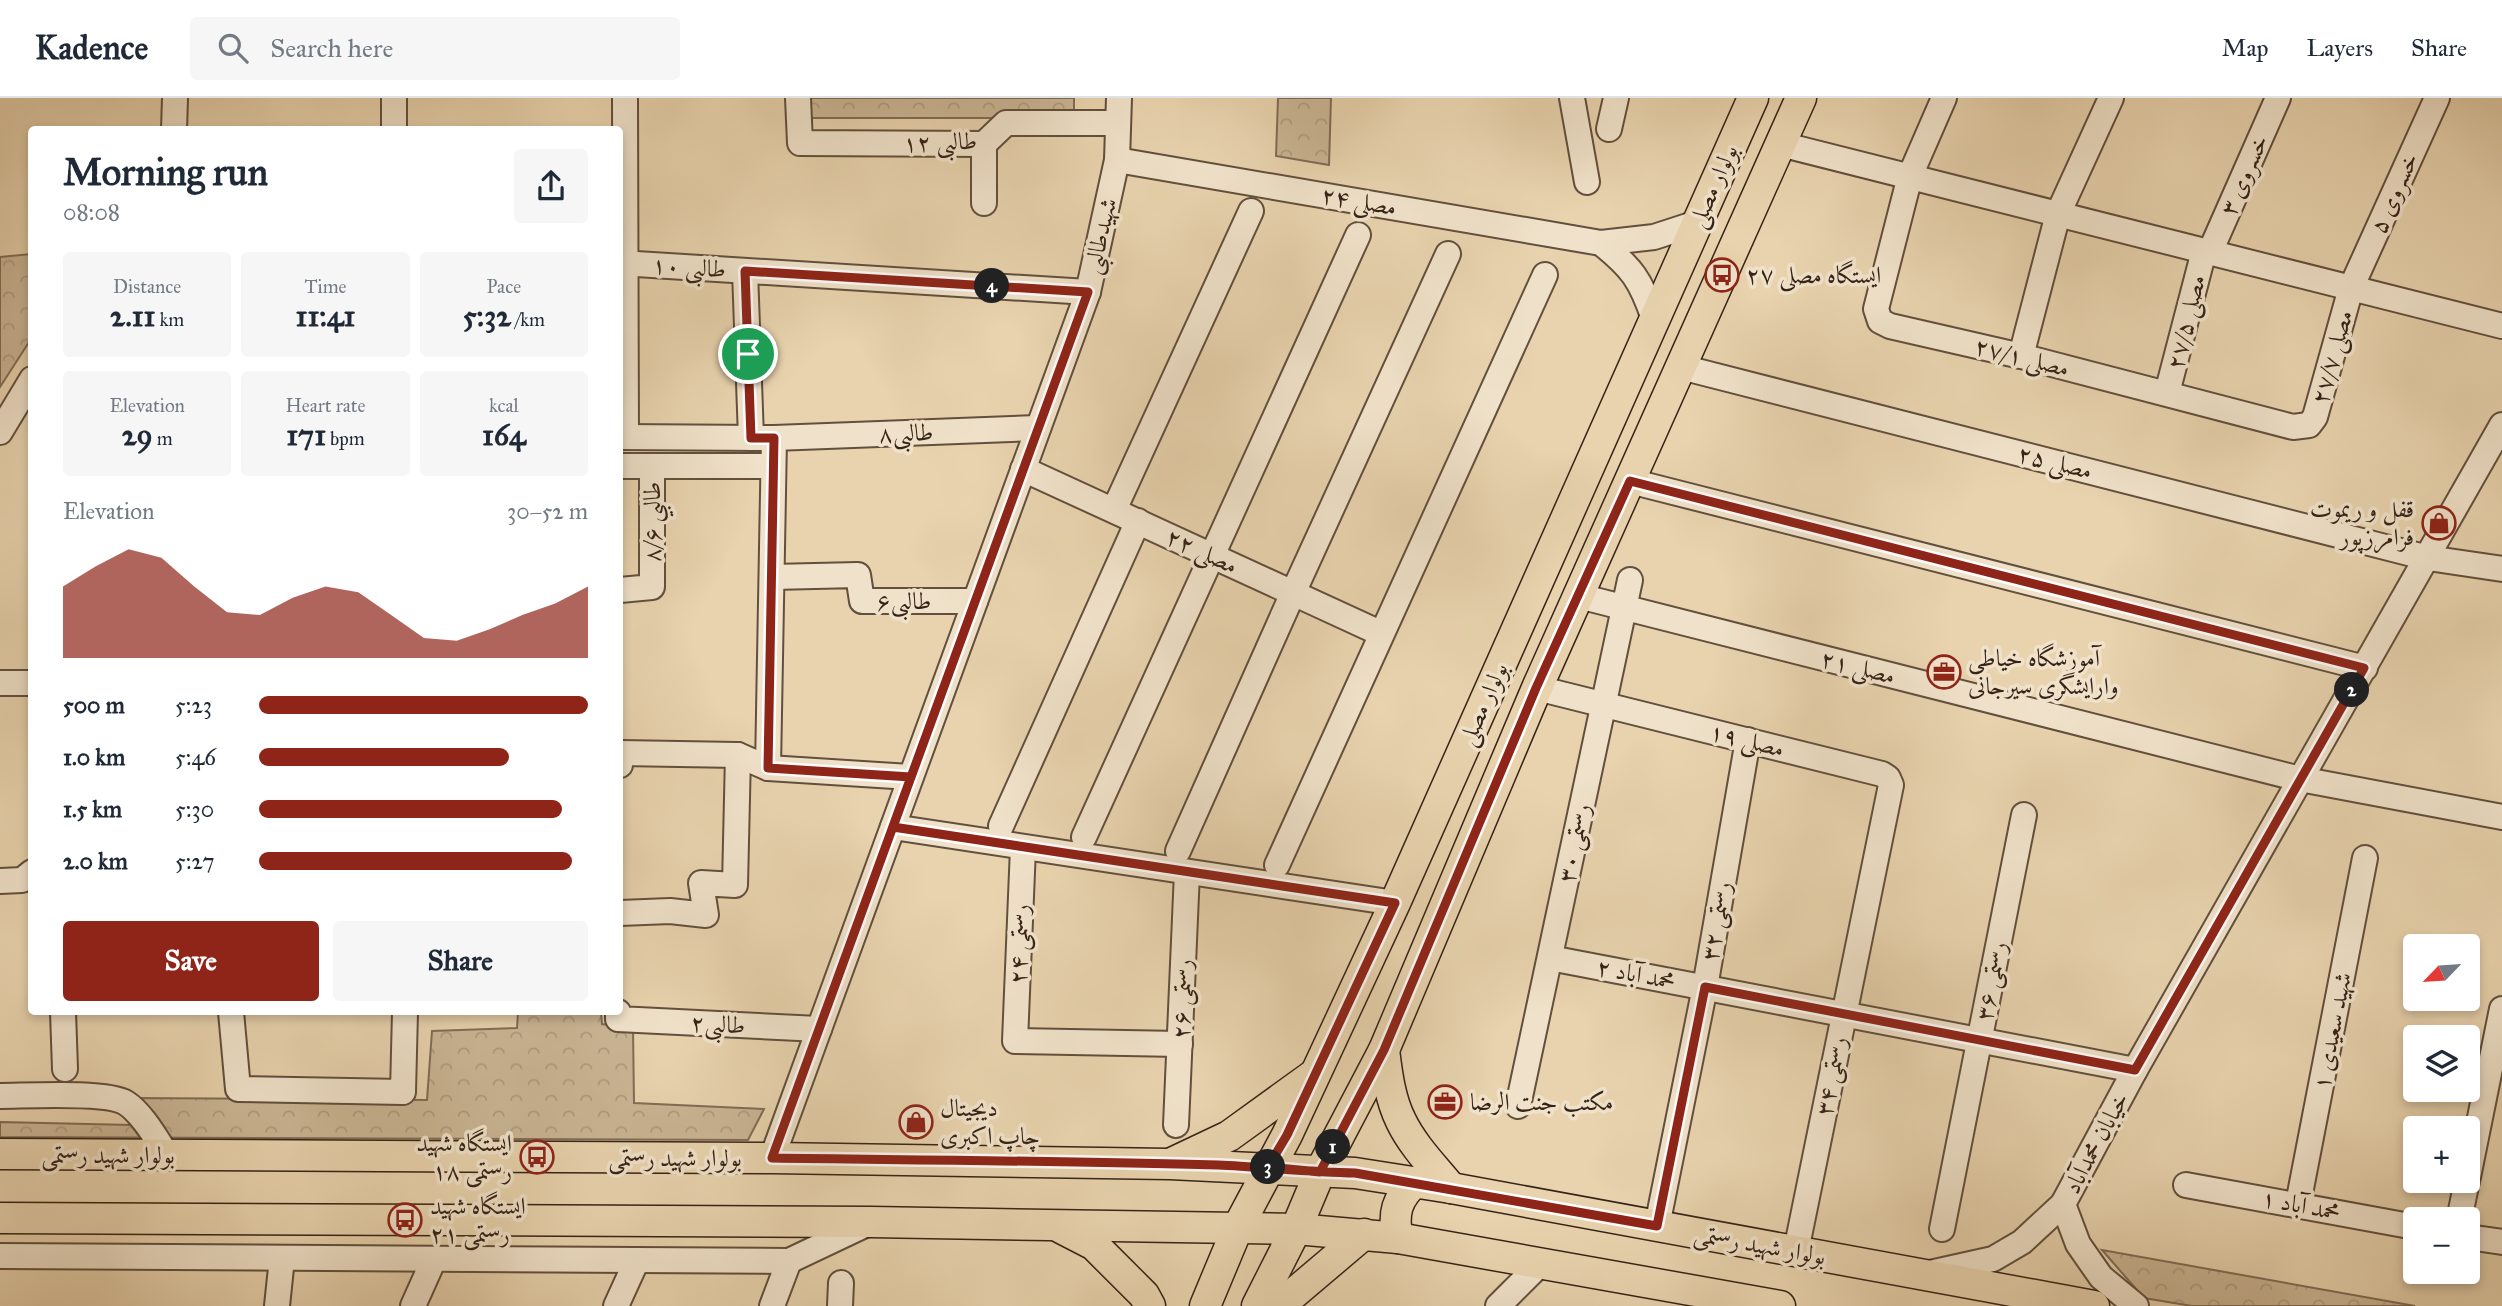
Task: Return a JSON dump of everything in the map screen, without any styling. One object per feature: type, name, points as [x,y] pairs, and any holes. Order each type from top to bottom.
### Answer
[{"type":"main road","name":"بولوار مصلی","points":[[1205,1306],[1238,1227],[1287,1135],[1395,903],[1753,98]]},
{"type":"main road","name":"بولوار مصلی","points":[[1257,1306],[1296,1229],[1320,1172],[1384,1050],[1536,688],[1801,98]]},
{"type":"main road","points":[[1384,1050],[1389,1086],[1401,1120],[1415,1143],[1451,1188]]},
{"type":"main road","points":[[1170,1164],[1229,1136],[1317,1072]]},
{"type":"main road","name":"بولوار شهید رستمی","points":[[0,1154],[772,1158],[1170,1164],[1355,1173],[1451,1188],[2094,1306]]},
{"type":"main road","points":[[1398,1237],[1395,1213],[1406,1190],[1415,1182]]},
{"type":"main road","points":[[0,1218],[871,1222],[1296,1229],[1398,1237],[1658,1283],[1703,1300],[1780,1306]]},
{"type":"main road","points":[[1054,1225],[1094,1245],[1144,1295],[1150,1306]]},
{"type":"main road","points":[[1279,1306],[1364,1234]]},
{"type":"street","points":[[174,126],[175,98]]},
{"type":"street","points":[[394,98],[394,126]]},
{"type":"street","points":[[623,437],[625,98]]},
{"type":"street","name":"طالبی ۱۲","points":[[798,98],[800,143],[984,144],[1006,123],[1118,123]]},
{"type":"street","name":"شهیدطالبی","points":[[772,1158],[1088,292],[1117,160],[1119,98]]},
{"type":"street","points":[[1572,98],[1587,182]]},
{"type":"street","points":[[1609,129],[1616,98]]},
{"type":"street","points":[[1910,176],[1944,98]]},
{"type":"street","points":[[2021,356],[2058,214],[2111,98]]},
{"type":"street","name":"خسروی ۳","points":[[2207,252],[2278,98]]},
{"type":"street","name":"خسروی ۵","points":[[2351,288],[2437,98]]},
{"type":"street","points":[[984,144],[984,203]]},
{"type":"street","points":[[1780,144],[2502,326]]},
{"type":"street","name":"مصلی ۲۴","points":[[1117,160],[1601,243]]},
{"type":"street","name":"مصلی ۲۷/۱","points":[[1910,176],[1876,309],[1880,321],[1890,326],[2021,356],[2292,427],[2309,425]]},
{"type":"street","points":[[1114,510],[1251,211]]},
{"type":"street","points":[[1601,243],[1654,237],[1697,223]]},
{"type":"street","points":[[1084,837],[1357,235]]},
{"type":"street","points":[[1601,243],[1626,263],[1644,289],[1654,319]]},
{"type":"street","name":"مصلی ۲۷/۵","points":[[2167,393],[2207,252]]},
{"type":"street","points":[[1182,862],[1293,593],[1448,254]]},
{"type":"street","name":"طالبی ۱۰","points":[[623,263],[1088,292]]},
{"type":"street","points":[[745,271],[762,438],[773,466],[768,768]]},
{"type":"street","points":[[1277,865],[1380,633],[1545,275]]},
{"type":"street","name":"مصلی ۲۷/۷","points":[[2309,425],[2315,417],[2351,288]]},
{"type":"street","name":"مصلی ۲۵","points":[[1681,367],[2428,558],[2502,569]]},
{"type":"street","points":[[0,432],[28,386]]},
{"type":"street","name":"خیابان محمدآباد","points":[[1924,1275],[1993,1259],[2022,1242],[2063,1204],[2135,1070],[2502,425]]},
{"type":"street","name":"طالبی۸","points":[[623,437],[762,438],[1038,428]]},
{"type":"street","points":[[623,466],[773,466]]},
{"type":"street","name":"طالبي ۸/۶","points":[[623,590],[652,587],[652,466]]},
{"type":"street","name":"مصلی ۲۲","points":[[1023,469],[1380,633]]},
{"type":"street","points":[[1630,481],[2364,668]]},
{"type":"street","points":[[1001,826],[1138,522]]},
{"type":"street","name":"طالبی۶","points":[[772,577],[858,575],[862,601],[975,601]]},
{"type":"street","name":"رستمی ۳۰","points":[[1518,1106],[1630,580]]},
{"type":"street","name":"مصلی ۲۱","points":[[1579,596],[2300,779],[2502,817]]},
{"type":"street","points":[[0,683],[28,683]]},
{"type":"street","name":"مصلی ۱۹","points":[[1536,688],[1882,774],[1888,778]]},
{"type":"street","name":"رستمی ۳۲","points":[[1657,1226],[1705,987],[1748,740]]},
{"type":"street","points":[[623,753],[738,755],[768,768],[911,777]]},
{"type":"street","points":[[623,913],[670,911],[706,915],[701,883],[735,886],[738,755]]},
{"type":"street","name":"رستمی ۳۴","points":[[1796,1251],[1891,785],[1888,778]]},
{"type":"street","name":"رستمی ۳۶","points":[[1941,1229],[2024,815]]},
{"type":"street","points":[[893,827],[1023,848],[1182,862],[1395,903]]},
{"type":"street","name":"رستمی ۲۴","points":[[1023,848],[1015,1041],[1180,1044]]},
{"type":"street","name":"شهید سعیدی ۱","points":[[2298,1204],[2365,858]]},
{"type":"street","name":"رستمی ۲۶","points":[[1177,1125],[1182,862]]},
{"type":"street","points":[[0,881],[22,880],[28,876]]},
{"type":"street","name":"محمد آباد ۲","points":[[1550,958],[2135,1070]]},
{"type":"street","points":[[2480,1116],[2502,1009]]},
{"type":"street","points":[[63,1015],[65,1069]]},
{"type":"street","points":[[230,1015],[238,1089],[403,1092],[405,1015]]},
{"type":"street","name":"طالبی۲","points":[[618,1015],[819,1028]]},
{"type":"street","points":[[0,1096],[101,1097],[126,1103],[146,1124],[167,1155]]},
{"type":"street","name":"محمد آباد ۱","points":[[2186,1185],[2403,1225]]},
{"type":"street","points":[[2063,1204],[2078,1244],[2101,1277],[2136,1306]]},
{"type":"street","points":[[0,1256],[789,1261],[871,1222]]},
{"type":"street","points":[[2480,1239],[2502,1242]]},
{"type":"street","points":[[277,1306],[282,1258]]},
{"type":"street","points":[[413,1306],[434,1259]]},
{"type":"street","points":[[616,1306],[637,1260]]},
{"type":"street","points":[[772,1306],[789,1261]]},
{"type":"street","points":[[1498,1306],[1541,1263]]},
{"type":"green space","points":[[804,98],[1074,98],[1074,118],[804,118]]},
{"type":"green space","points":[[1278,98],[1331,98],[1329,165],[1276,156]]},
{"type":"green space","points":[[28,254],[28,344],[0,387],[0,257]]},
{"type":"green space","points":[[518,1015],[601,1015],[602,1024],[633,1028],[634,1103],[764,1109],[748,1140],[0,1137],[0,1122],[131,1125],[131,1098],[427,1100],[432,1031],[517,1028]]},
{"type":"green space","points":[[2102,1250],[2415,1306],[2192,1306],[2144,1298]]},
{"type":"place","name":"ایستگاه مصلی ۲۷","points":[[1722,275]]},
{"type":"place","name":"قفل و ریموت فرامرزپور","points":[[2439,523]]},
{"type":"place","name":"آموزشگاه خیاطی وارایشگری سیرجانی","points":[[1944,672]]},
{"type":"place","name":"مكتب جنت الرضا","points":[[1445,1102]]},
{"type":"place","name":"دیجیتال چاپ اکبری","points":[[916,1122]]},
{"type":"place","name":"ایستگاه شهید رستمی ۱۸","points":[[537,1157]]},
{"type":"place","name":"ایستگاه شهید رستمی ۲۱","points":[[405,1220]]},
{"type":"route","points":[[748,354],[745,271],[1088,292],[1056,378],[911,777],[772,1158],[1170,1164],[1268,1167],[1320,1172],[1355,1173],[1657,1226],[1705,987],[2135,1070],[2364,668],[1630,481],[1536,688],[1384,1050],[1320,1172],[1268,1167],[1287,1135],[1395,903],[893,827],[911,777],[768,768],[774,438],[751,438],[748,354]]}]
